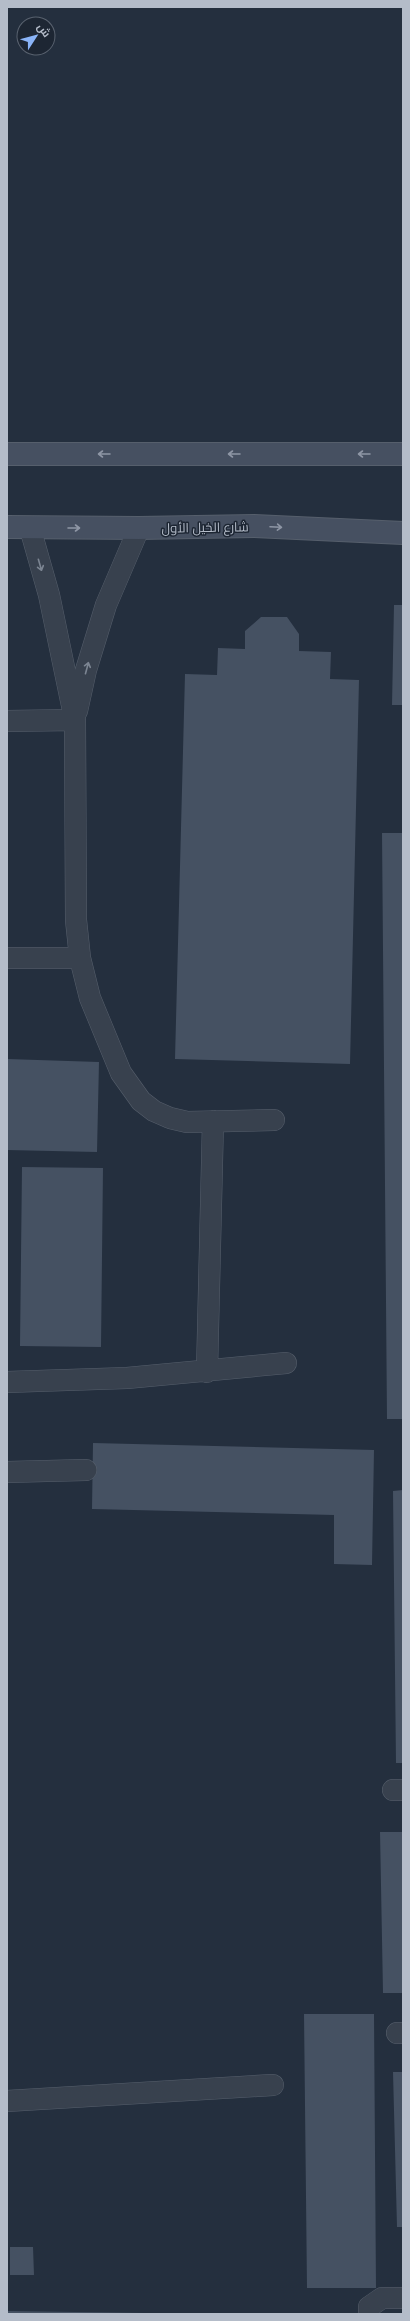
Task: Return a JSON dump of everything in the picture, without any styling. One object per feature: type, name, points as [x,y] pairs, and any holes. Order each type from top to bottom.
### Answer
[{"type":"main road","points":[[7,454],[403,454]]},
{"type":"main road","name":"شارع الخيل الأول","points":[[7,527],[139,528],[254,526],[403,533]]},
{"type":"lane","points":[[30,528],[49,595],[75,720],[76,920],[80,958],[90,998],[121,1072],[130,1088],[145,1104],[170,1118],[187,1122],[274,1120]]},
{"type":"lane","points":[[75,720],[86,670],[106,605],[139,528]]},
{"type":"lane","points":[[7,721],[75,720]]},
{"type":"lane","points":[[7,958],[80,958]]},
{"type":"lane","points":[[207,1372],[213,1121]]},
{"type":"lane","points":[[7,1382],[127,1378],[207,1372],[286,1363]]},
{"type":"lane","points":[[7,1472],[86,1470]]},
{"type":"lane","points":[[7,2101],[274,2085]]},
{"type":"lane","points":[[369,2314],[369,2307],[382,2298],[403,2298]]},
{"type":"building","points":[[394,605],[403,605],[403,705],[392,705]]},
{"type":"building","points":[[261,617],[287,617],[299,634],[299,651],[331,652],[330,679],[359,680],[350,1064],[175,1059],[185,674],[217,675],[218,648],[245,649],[245,631]]},
{"type":"building","points":[[382,833],[403,833],[403,1419],[387,1419]]},
{"type":"building","points":[[7,1059],[99,1062],[97,1152],[7,1150]]},
{"type":"building","points":[[22,1167],[103,1168],[101,1347],[20,1346]]},
{"type":"building","points":[[93,1443],[374,1450],[372,1565],[334,1564],[334,1515],[92,1509]]},
{"type":"building","points":[[403,1490],[403,1763],[396,1763],[393,1491]]},
{"type":"building","points":[[380,1832],[403,1832],[403,1993],[383,1993]]},
{"type":"building","points":[[304,2014],[374,2014],[376,2288],[307,2288]]},
{"type":"building","points":[[393,2072],[403,2072],[403,2227],[397,2227]]},
{"type":"building","points":[[10,2247],[33,2247],[34,2275],[10,2275]]},
{"type":"building","points":[[7,2311],[145,2313],[145,2314],[7,2314]]}]
